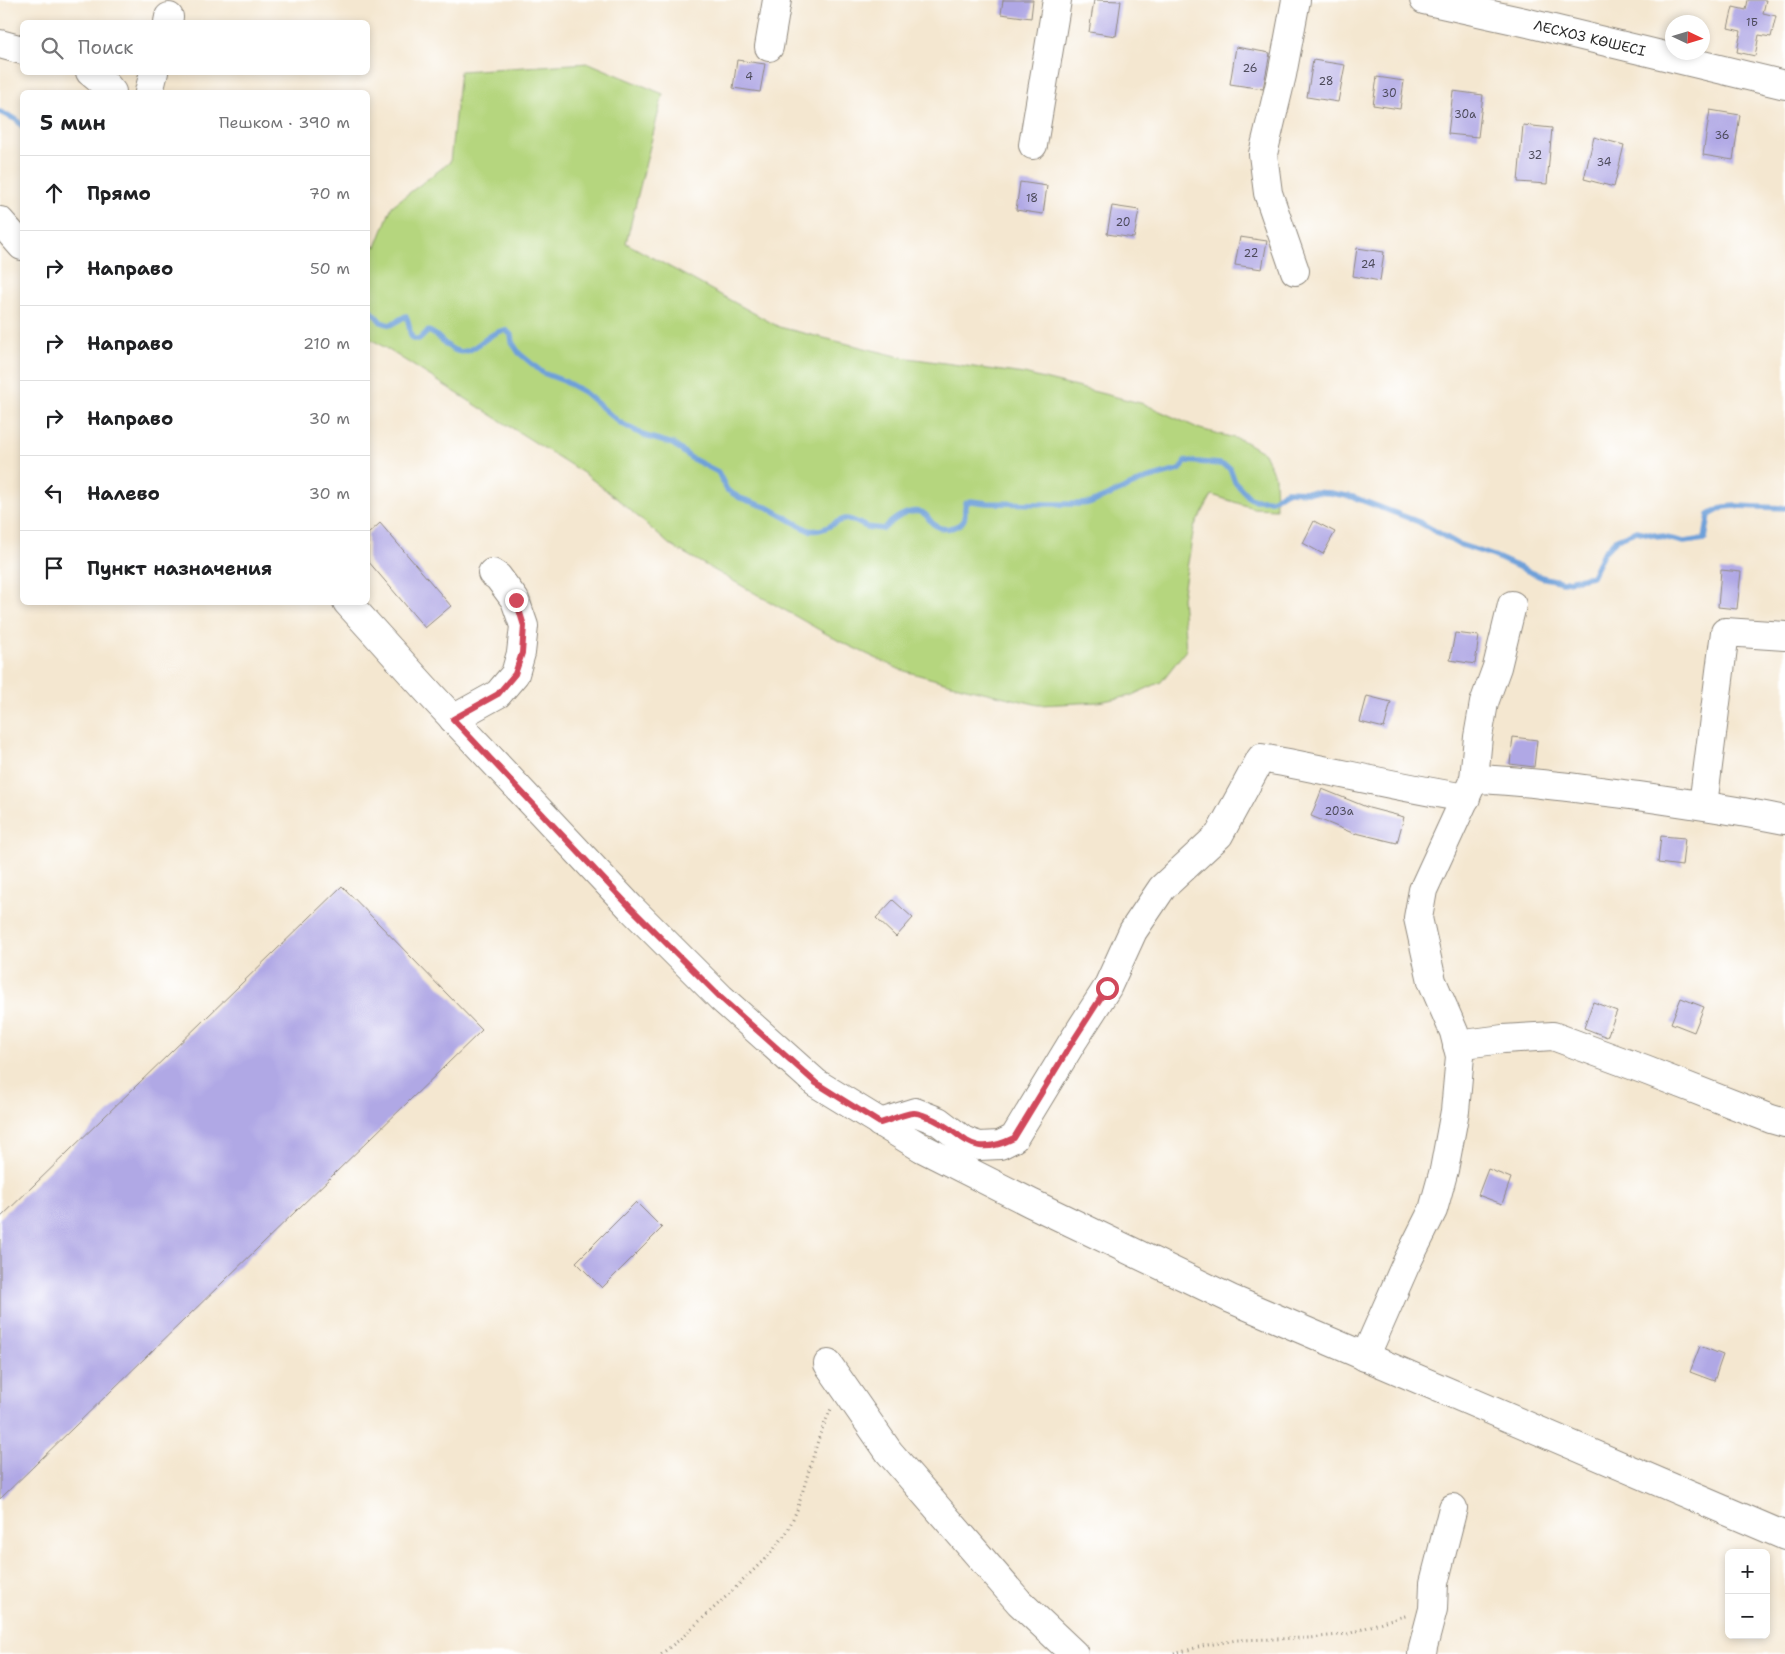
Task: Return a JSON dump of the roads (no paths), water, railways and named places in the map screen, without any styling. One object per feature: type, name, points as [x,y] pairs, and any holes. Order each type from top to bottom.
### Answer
[{"type":"street","points":[[769,46],[777,0]]},
{"type":"street","points":[[1033,145],[1057,0]]},
{"type":"street","points":[[1295,271],[1268,192],[1263,154],[1282,75],[1296,0]]},
{"type":"street","name":"ЛЕСХОЗ КӨШЕСІ","points":[[1424,0],[1543,26],[1785,85]]},
{"type":"street","points":[[0,44],[20,49]]},
{"type":"street","points":[[94,75],[110,90]]},
{"type":"street","points":[[149,90],[153,75]]},
{"type":"street","points":[[0,221],[20,244]]},
{"type":"street","points":[[453,719],[498,694],[515,674],[522,653],[524,626],[516,600],[492,573]]},
{"type":"street","points":[[350,605],[453,719],[630,907],[721,998],[816,1083],[922,1148],[1031,1204],[1230,1298],[1785,1536]]},
{"type":"street","points":[[1365,1357],[1432,1210],[1444,1170],[1455,1111],[1460,1056],[1454,1032],[1432,982],[1418,918],[1423,890],[1470,789],[1484,703],[1497,667],[1512,605]]},
{"type":"street","points":[[1703,806],[1725,632],[1785,636]]},
{"type":"street","points":[[880,1123],[915,1112],[938,1121],[962,1140],[979,1146],[1000,1145],[1014,1138],[1107,988],[1133,931],[1162,888],[1219,834],[1261,758],[1318,768],[1417,790],[1470,789],[1510,780],[1582,788],[1785,820]]},
{"type":"street","points":[[1457,1045],[1503,1039],[1553,1036],[1785,1123]]},
{"type":"street","points":[[835,1374],[900,1466],[1019,1602],[1074,1654]]},
{"type":"street","points":[[1422,1654],[1422,1647],[1433,1609],[1434,1583],[1453,1508]]},
{"type":"waterway","points":[[0,112],[17,120],[20,124]]},
{"type":"waterway","points":[[370,309],[381,322],[390,325],[406,316],[413,339],[420,339],[428,331],[449,347],[463,352],[475,347],[492,335],[506,330],[511,335],[512,342],[519,353],[543,373],[564,381],[584,392],[619,422],[645,436],[673,444],[691,458],[718,472],[727,490],[740,498],[769,508],[808,530],[814,531],[845,519],[867,527],[883,529],[900,516],[910,512],[921,512],[938,527],[949,528],[957,526],[963,521],[966,503],[971,501],[987,503],[1091,503],[1146,479],[1179,470],[1187,461],[1220,464],[1230,468],[1235,482],[1250,498],[1255,500],[1272,500],[1286,491],[1330,493],[1353,497],[1419,522],[1458,544],[1494,556],[1541,577],[1563,582],[1592,576],[1603,553],[1617,539],[1637,531],[1684,542],[1705,539],[1709,515],[1724,507],[1785,508]]}]
